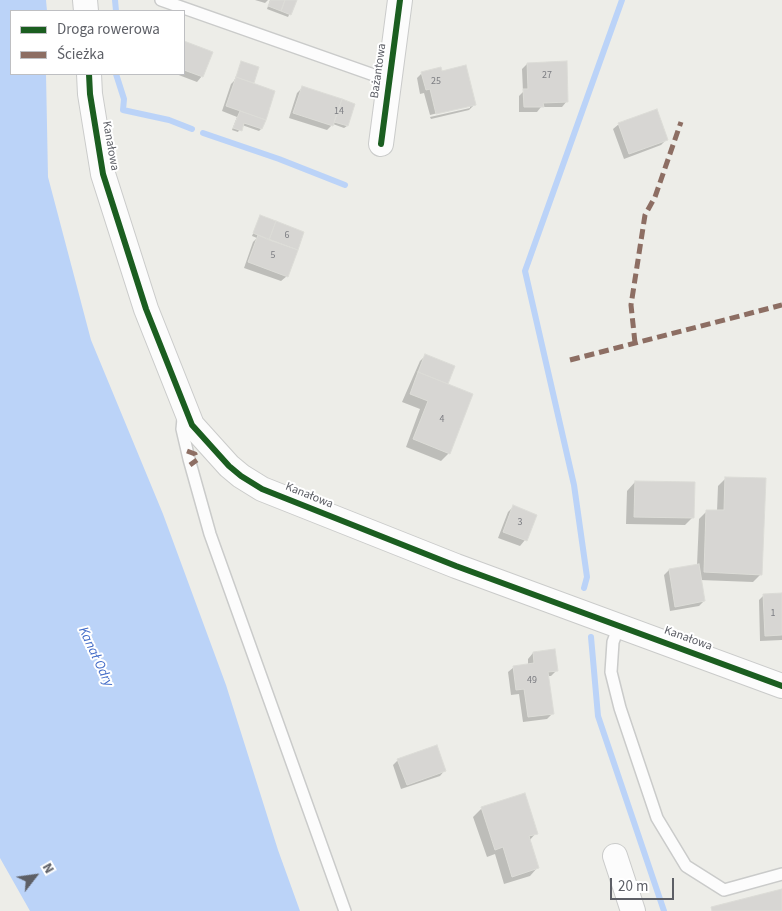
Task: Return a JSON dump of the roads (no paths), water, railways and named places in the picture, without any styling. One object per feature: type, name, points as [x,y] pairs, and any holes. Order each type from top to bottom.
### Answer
[{"type":"street","name":"Bażantowa","points":[[380,144],[400,0]]},
{"type":"street","name":"Kanałowa","points":[[89,75],[90,94],[103,174],[146,309],[192,425],[214,451],[241,476],[262,488],[456,566],[782,686]]},
{"type":"street","points":[[615,856],[633,911]]},
{"type":"lane","points":[[161,0],[388,80]]},
{"type":"lane","points":[[184,407],[182,429],[210,534],[345,911]]},
{"type":"lane","points":[[619,626],[613,642],[611,672],[620,708],[656,818],[686,866],[724,890],[782,874]]},
{"type":"water","name":"Kanał Odry","points":[[0,0],[46,0],[47,10],[10,10],[10,75],[46,75],[48,177],[91,340],[163,514],[226,685],[278,850],[300,911],[30,911],[0,858]]},
{"type":"waterway","points":[[115,0],[116,10]]},
{"type":"waterway","points":[[584,588],[587,577],[574,485],[525,271],[622,0]]},
{"type":"waterway","points":[[116,75],[124,99],[123,110],[169,120],[192,129]]},
{"type":"waterway","points":[[203,133],[279,159],[345,185]]},
{"type":"waterway","points":[[591,637],[598,716],[664,911]]}]
